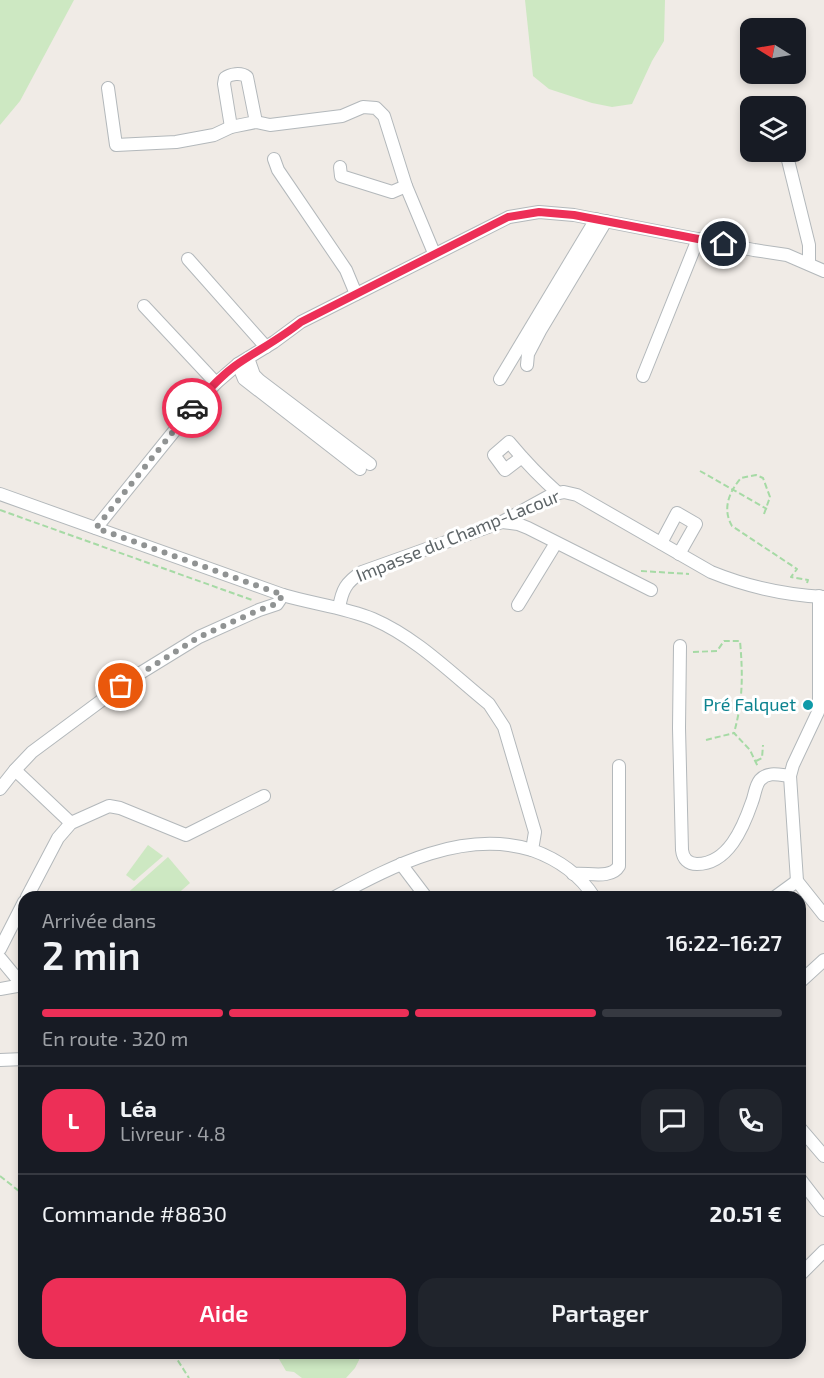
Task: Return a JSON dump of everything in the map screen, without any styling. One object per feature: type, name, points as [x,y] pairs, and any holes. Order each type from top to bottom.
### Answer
[{"type":"street","points":[[231,127],[224,84],[225,78],[229,76],[240,74],[247,77],[256,122]]},
{"type":"street","points":[[108,88],[116,145],[176,142],[214,135],[231,127],[256,122],[270,125],[342,116],[363,107],[376,108],[384,116],[406,186],[434,253]]},
{"type":"street","points":[[274,159],[278,170],[346,270],[356,294]]},
{"type":"street","points":[[788,162],[809,245],[809,264]]},
{"type":"street","points":[[340,167],[341,176],[392,192],[406,186]]},
{"type":"street","points":[[96,528],[192,409],[216,383],[243,361],[301,322],[501,220],[520,214],[554,212],[787,255],[824,271]]},
{"type":"street","points":[[527,365],[528,354],[601,220]]},
{"type":"street","points":[[500,379],[601,220]]},
{"type":"street","points":[[643,376],[698,238]]},
{"type":"street","points":[[188,260],[266,347]]},
{"type":"street","points":[[144,306],[216,383]]},
{"type":"street","points":[[243,361],[244,379],[365,467]]},
{"type":"street","points":[[522,457],[533,471],[558,493]]},
{"type":"street","name":"Impasse du Champ-Lacour","points":[[339,608],[341,594],[347,582],[362,572],[502,522],[547,496],[558,493],[577,495],[711,572],[759,589],[816,596]]},
{"type":"street","points":[[0,494],[283,595],[371,618],[394,630],[441,663],[491,706],[504,727],[535,832],[532,850]]},
{"type":"street","points":[[661,543],[677,513],[696,524],[679,554]]},
{"type":"street","points":[[502,522],[518,524],[651,590]]},
{"type":"street","points":[[518,605],[556,543]]},
{"type":"street","points":[[0,789],[32,752],[129,680],[199,637],[276,604],[283,595]]},
{"type":"street","points":[[805,891],[797,881],[790,776],[818,712],[816,596]]},
{"type":"street","points":[[680,650],[682,850],[686,861],[693,864],[713,862],[724,854],[747,813],[756,787],[763,777],[772,774],[790,776]]},
{"type":"street","points":[[573,874],[610,874],[619,866],[619,766]]},
{"type":"street","points":[[15,770],[71,823]]},
{"type":"street","points":[[30,891],[58,838],[71,823],[109,806],[186,835],[264,796]]},
{"type":"street","points":[[347,891],[401,864],[435,852],[482,843],[507,844],[532,850],[553,859],[573,874],[589,891]]},
{"type":"street","points":[[401,864],[421,891]]},
{"type":"street","points":[[783,891],[797,881]]},
{"type":"street","points":[[806,892],[824,915]]},
{"type":"street","points":[[0,949],[18,914]]},
{"type":"street","points":[[0,958],[18,980]]},
{"type":"street","points":[[806,976],[824,960]]},
{"type":"street","points":[[0,989],[17,986],[18,984]]},
{"type":"street","points":[[0,1060],[18,1059]]},
{"type":"street","points":[[806,1135],[824,1156]]},
{"type":"street","points":[[806,1189],[824,1210]]},
{"type":"street","points":[[806,1269],[824,1251]]},
{"type":"path","points":[[700,471],[767,509]]},
{"type":"path","points":[[764,514],[767,509],[769,492],[760,476],[749,475],[741,478],[727,505],[728,518],[732,526],[797,569],[791,577],[808,580],[816,596]]},
{"type":"path","points":[[0,510],[244,597],[256,602],[259,610]]},
{"type":"path","points":[[632,570],[692,574]]},
{"type":"path","points":[[680,650],[717,651],[724,641],[740,640],[741,708],[734,733]]},
{"type":"path","points":[[706,740],[734,733]]},
{"type":"path","points":[[734,733],[750,750],[763,777]]},
{"type":"path","points":[[756,761],[762,758],[763,745]]},
{"type":"path","points":[[0,1176],[18,1190]]},
{"type":"path","points":[[177,1359],[189,1378]]},
{"type":"green space","points":[[0,0],[74,0],[20,101],[0,125]]},
{"type":"green space","points":[[525,0],[665,0],[664,41],[632,104],[612,107],[592,103],[549,89],[533,76]]},
{"type":"green space","points":[[148,845],[163,856],[134,881],[126,875]]},
{"type":"green space","points":[[168,857],[190,883],[181,891],[130,891]]},
{"type":"green space","points":[[279,1359],[360,1359],[346,1378],[302,1378],[294,1372],[286,1371]]},
{"type":"way so far","points":[[121,686],[199,637],[276,604],[283,595],[96,528],[192,408]]},
{"type":"place","name":"Pré Falquet","points":[[808,705]]},
{"type":"route","points":[[192,408],[238,364],[301,322],[508,217],[554,212],[724,244]]}]
